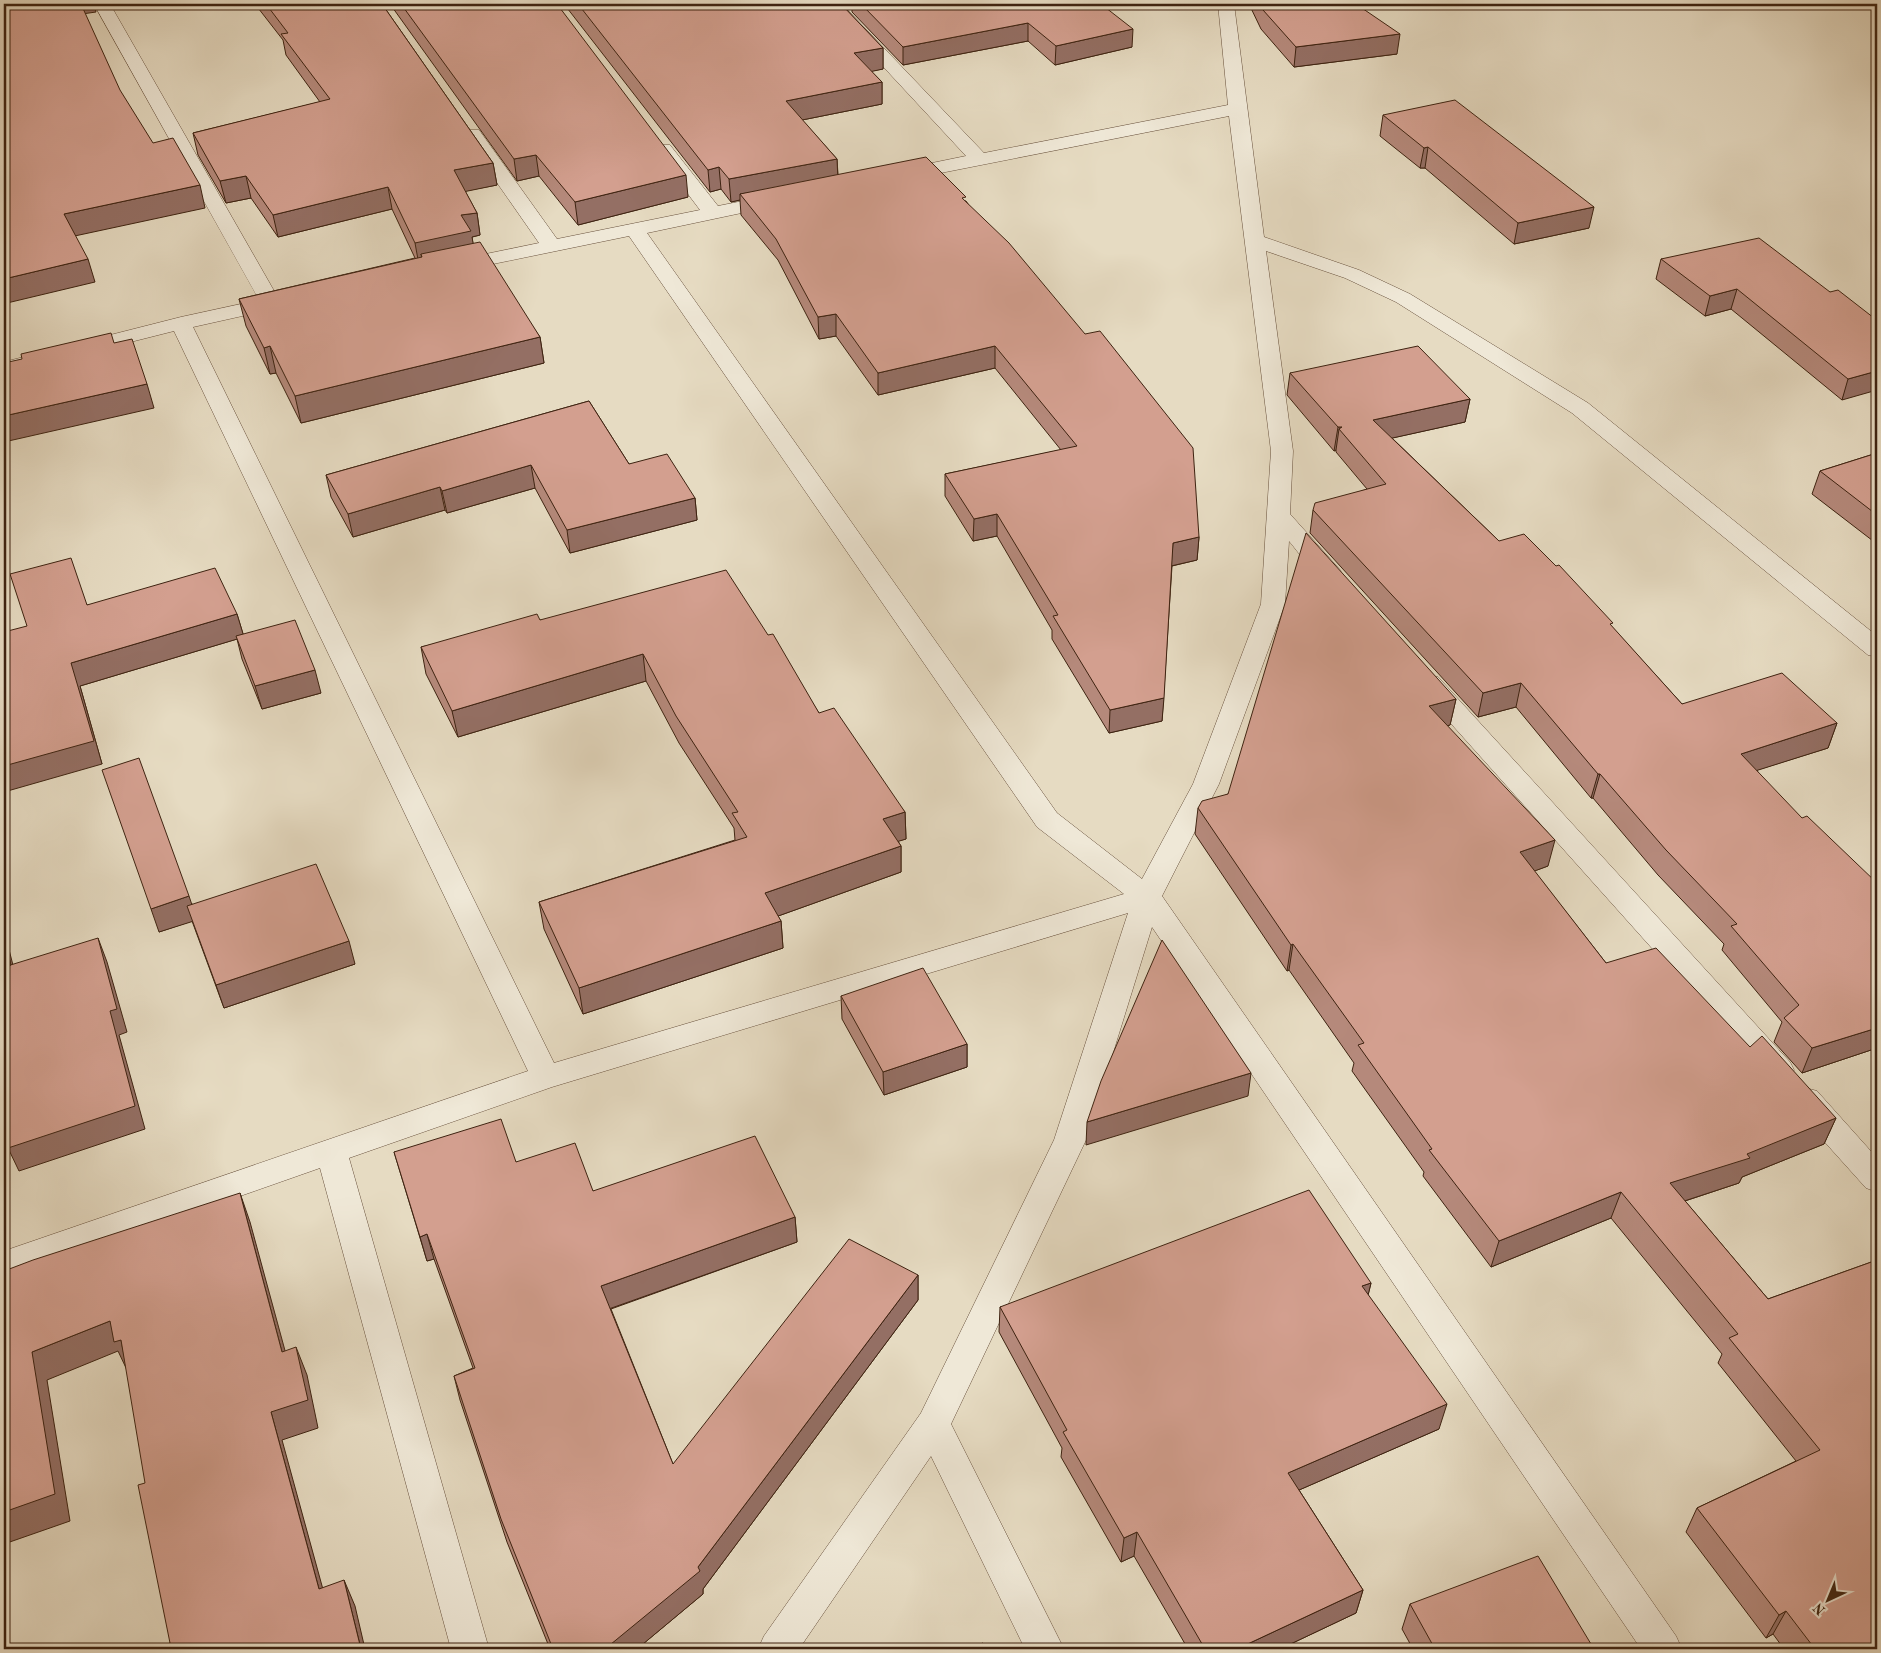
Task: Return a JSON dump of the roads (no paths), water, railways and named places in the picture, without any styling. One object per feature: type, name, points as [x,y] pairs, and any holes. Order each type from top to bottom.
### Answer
[{"type":"street","points":[[102,4],[271,304]]},
{"type":"street","points":[[833,4],[979,159]]},
{"type":"street","points":[[777,1649],[933,1424],[1070,1140],[1148,898],[1206,784],[1273,604],[1282,451],[1256,241],[1237,109],[1226,4]]},
{"type":"street","points":[[884,178],[1237,109]]},
{"type":"street","points":[[460,116],[551,246]]},
{"type":"street","points":[[653,136],[713,213]]},
{"type":"street","points":[[435,270],[798,196]]},
{"type":"street","points":[[634,229],[1048,820],[1148,898],[1663,1649]]},
{"type":"street","points":[[1256,241],[1352,274],[1403,298],[1580,408],[1877,649]]},
{"type":"street","points":[[4,368],[181,324],[300,298]]},
{"type":"street","points":[[181,324],[546,1077]]},
{"type":"street","points":[[1278,515],[1345,589]]},
{"type":"street","points":[[1411,663],[1877,1179]]},
{"type":"street","points":[[4,1266],[331,1150],[546,1077],[1148,898]]},
{"type":"street","points":[[331,1150],[470,1649]]},
{"type":"street","points":[[933,1424],[1045,1649]]}]
